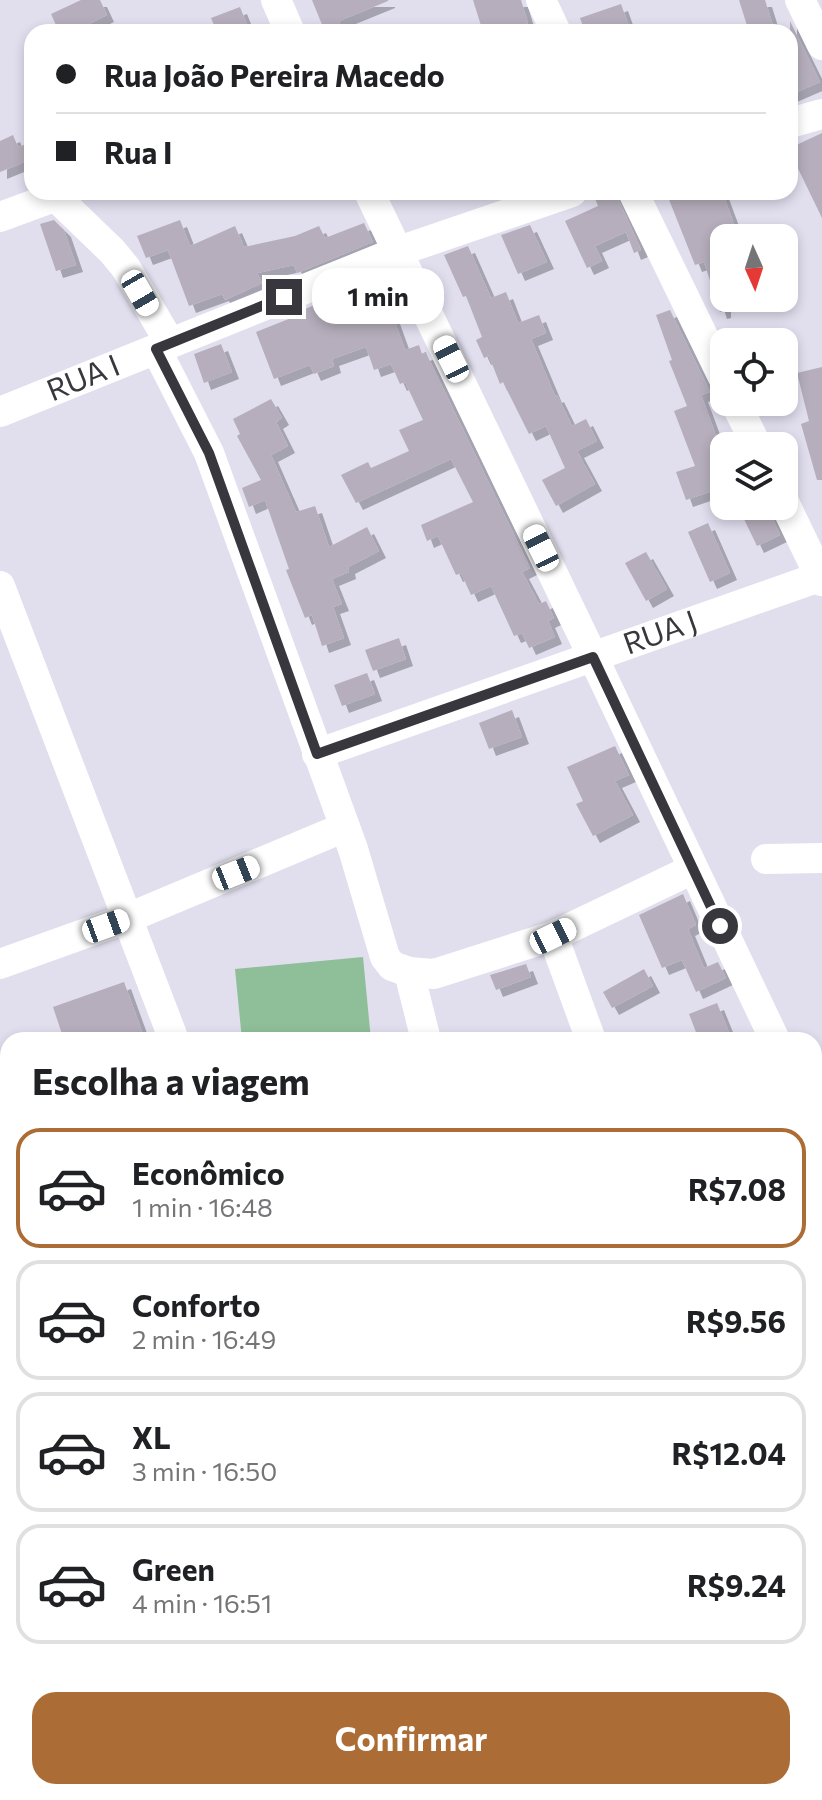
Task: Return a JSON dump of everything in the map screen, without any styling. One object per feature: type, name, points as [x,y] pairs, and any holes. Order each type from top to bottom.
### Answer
[{"type":"street","points":[[276,0],[286,24]]},
{"type":"street","points":[[541,0],[552,24]]},
{"type":"street","points":[[800,0],[822,45]]},
{"type":"street","points":[[798,121],[822,114]]},
{"type":"street","points":[[0,217],[46,200]]},
{"type":"street","points":[[67,200],[126,268],[209,453],[317,754],[423,1032]]},
{"type":"street","points":[[373,200],[771,1032]]},
{"type":"street","name":"RUA I","points":[[0,412],[399,251],[549,200]]},
{"type":"street","points":[[637,200],[710,350]]},
{"type":"street","points":[[793,520],[821,578]]},
{"type":"street","name":"RUA J","points":[[317,754],[821,578]]},
{"type":"street","points":[[0,586],[171,1032]]},
{"type":"street","points":[[0,964],[128,918],[345,827]]},
{"type":"street","points":[[766,859],[822,858]]},
{"type":"street","points":[[397,965],[434,974],[553,936],[693,869]]},
{"type":"street","points":[[553,936],[588,1032]]},
{"type":"green space","points":[[363,957],[370,1032],[241,1032],[235,969]]},
{"type":"building","points":[[81,0],[100,0],[107,15],[88,24],[55,24],[51,14]]},
{"type":"building","points":[[312,0],[388,0],[339,21],[340,24],[322,24]]},
{"type":"building","points":[[473,0],[521,0],[528,23],[525,24],[480,24]]},
{"type":"building","points":[[739,0],[765,0],[772,24],[746,24]]},
{"type":"building","points":[[621,4],[628,24],[582,24],[580,18]]},
{"type":"building","points":[[240,7],[247,24],[214,24],[211,18]]},
{"type":"building","points":[[798,37],[820,82],[798,92]]},
{"type":"building","points":[[822,133],[822,218],[798,168],[798,144]]},
{"type":"building","points":[[13,135],[18,147],[24,145],[24,162],[0,172],[0,141]]},
{"type":"building","points":[[596,200],[619,200],[641,250],[634,253],[626,232],[595,246],[602,261],[587,268],[565,221],[598,206]]},
{"type":"building","points":[[669,200],[725,200],[734,224],[710,224],[710,281],[704,262],[695,265]]},
{"type":"building","points":[[54,220],[64,230],[76,265],[56,271],[40,224]]},
{"type":"building","points":[[180,220],[190,246],[235,226],[244,247],[295,236],[319,226],[325,238],[364,223],[373,242],[297,273],[294,265],[257,273],[262,283],[225,300],[222,294],[189,306],[168,250],[146,258],[137,236]]},
{"type":"building","points":[[530,225],[547,262],[518,274],[501,235]]},
{"type":"building","points":[[468,246],[491,298],[506,292],[518,323],[539,315],[546,333],[531,339],[555,396],[572,426],[586,419],[597,441],[577,451],[595,484],[556,506],[542,480],[565,468],[546,426],[529,434],[503,382],[500,384],[489,356],[484,358],[476,340],[482,337],[466,296],[463,297],[444,255]]},
{"type":"building","points":[[389,275],[407,311],[393,317],[405,350],[419,345],[422,354],[426,353],[530,568],[522,572],[539,604],[546,601],[554,618],[548,621],[555,637],[529,648],[522,633],[514,636],[491,586],[471,595],[461,573],[456,575],[438,536],[427,541],[421,525],[473,502],[451,459],[356,503],[341,475],[368,462],[371,468],[409,451],[399,430],[423,420],[405,382],[400,384],[391,364],[374,370],[366,347],[332,359],[334,366],[314,374],[310,365],[274,379],[256,332]]},
{"type":"building","points":[[670,310],[710,392],[701,395],[715,432],[710,432],[710,492],[686,500],[676,472],[695,466],[674,411],[687,406],[669,361],[672,360],[656,315]]},
{"type":"building","points":[[221,344],[232,372],[204,383],[194,354]]},
{"type":"building","points":[[822,367],[822,480],[817,480],[801,424],[809,421],[798,373]]},
{"type":"building","points":[[271,399],[282,418],[276,422],[288,446],[271,455],[296,512],[315,506],[329,547],[367,527],[379,551],[348,567],[349,572],[332,579],[342,604],[333,607],[344,638],[322,646],[312,615],[305,618],[286,570],[289,569],[265,500],[249,507],[242,488],[261,480],[237,436],[240,434],[233,419]]},
{"type":"building","points":[[744,520],[773,520],[780,535],[757,546]]},
{"type":"building","points":[[708,523],[730,573],[710,582],[688,532]]},
{"type":"building","points":[[646,552],[667,589],[646,601],[625,563]]},
{"type":"building","points":[[399,638],[406,659],[373,671],[365,650]]},
{"type":"building","points":[[367,673],[375,694],[342,706],[334,685]]},
{"type":"building","points":[[512,710],[522,737],[489,749],[479,723]]},
{"type":"building","points":[[615,746],[629,775],[615,781],[633,815],[593,836],[576,804],[583,801],[567,767]]},
{"type":"building","points":[[683,894],[696,925],[688,929],[704,968],[718,962],[726,978],[696,992],[682,960],[662,968],[639,915]]},
{"type":"building","points":[[526,964],[531,977],[496,990],[490,975]]},
{"type":"building","points":[[644,969],[653,986],[612,1008],[603,992]]},
{"type":"building","points":[[124,982],[142,1032],[61,1032],[53,1007]]},
{"type":"building","points":[[717,1003],[729,1032],[696,1032],[689,1014]]},
{"type":"route","points":[[284,297],[156,349],[209,453],[317,754],[593,657],[720,926]]}]
